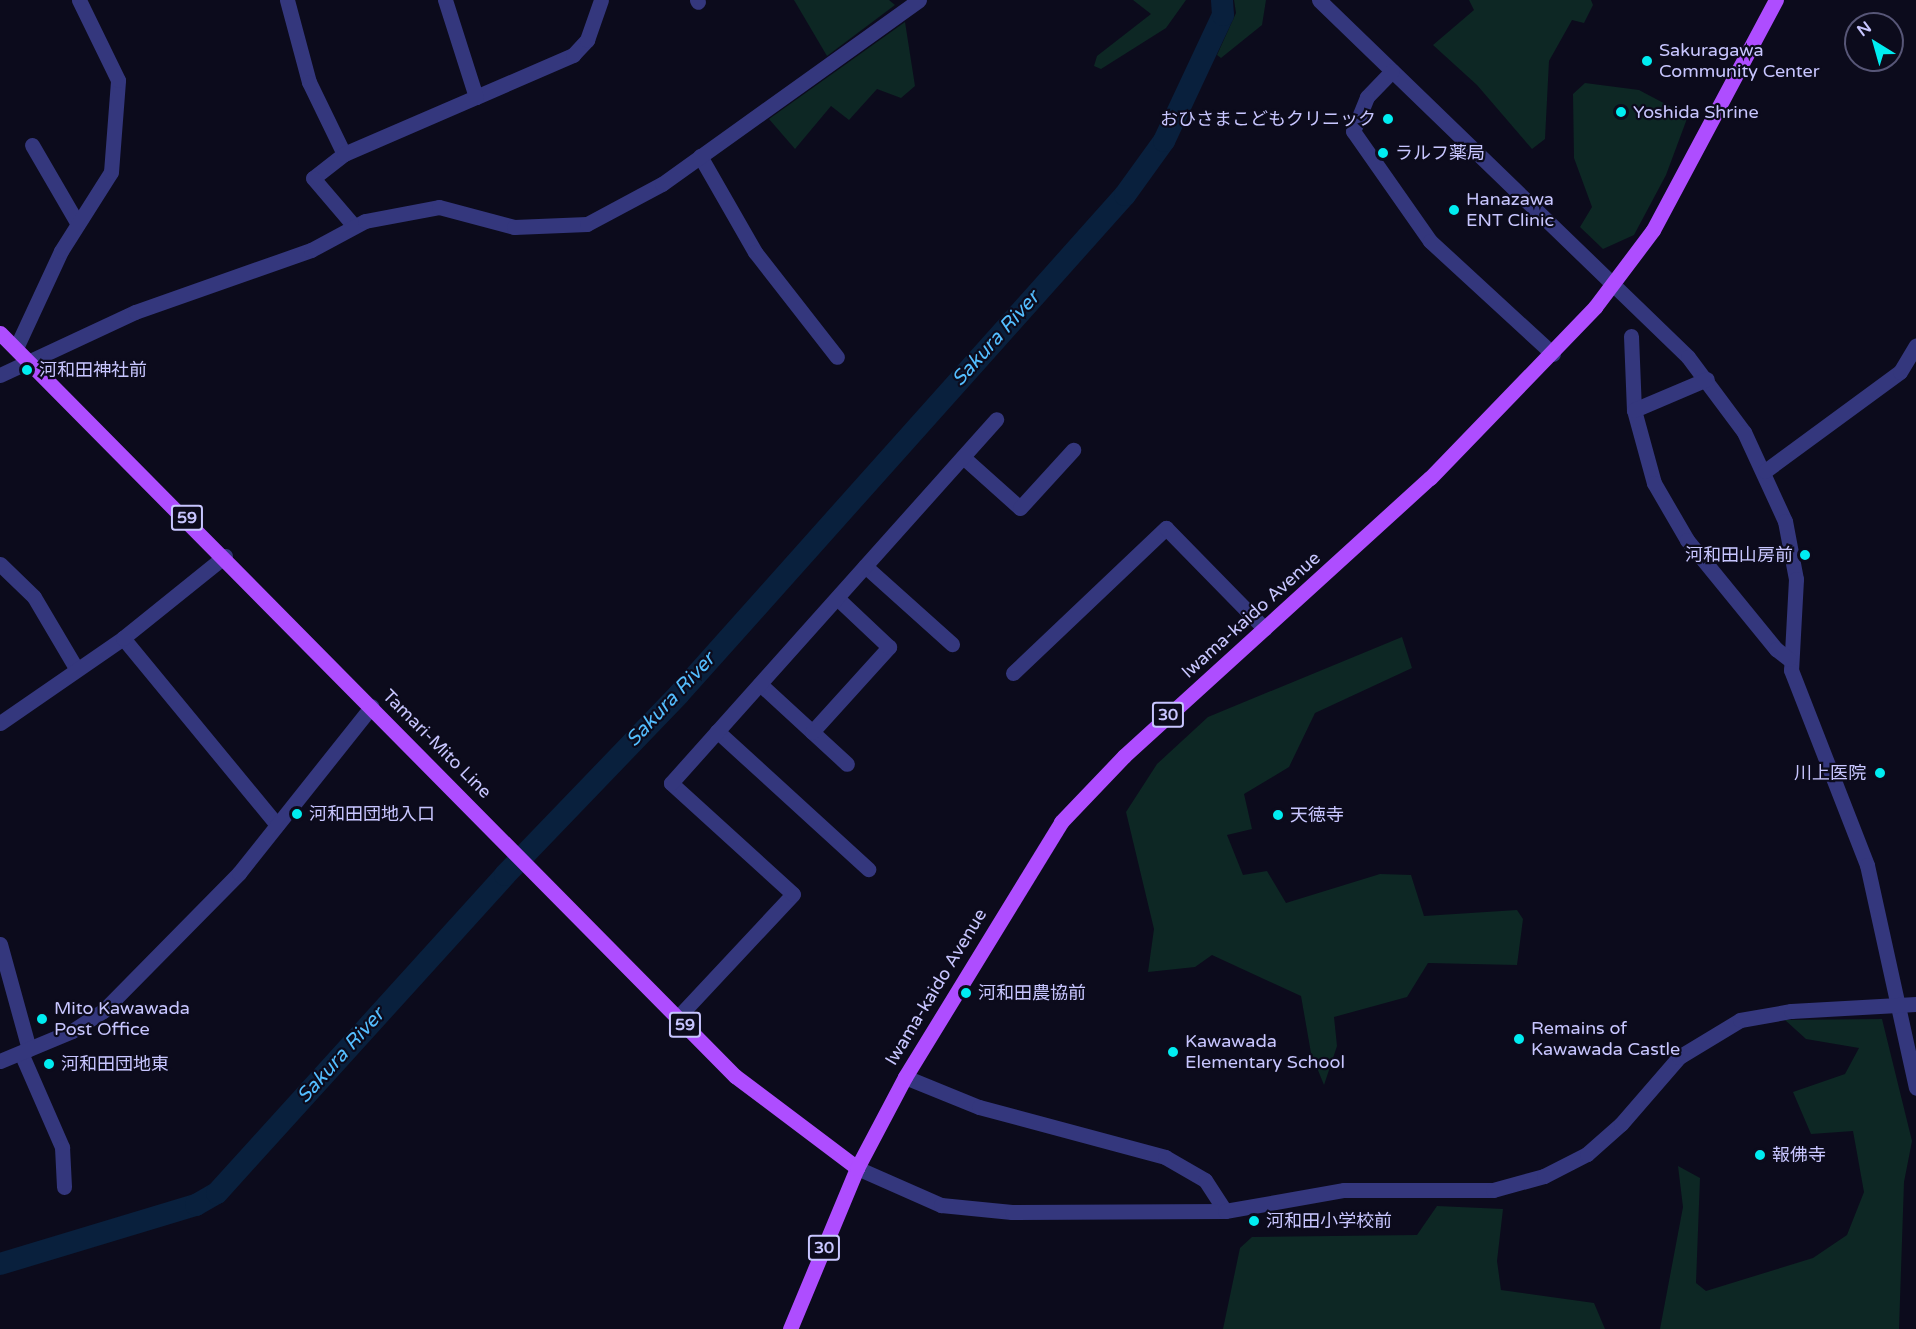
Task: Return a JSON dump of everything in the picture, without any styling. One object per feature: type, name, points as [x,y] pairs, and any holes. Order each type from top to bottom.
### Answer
[{"type":"main road","name":"Iwama-kaido Avenue","points":[[790,1329],[857,1168],[905,1077],[1073,806],[1396,511],[1553,354],[1614,286],[1653,230],[1776,0]]},
{"type":"main road","name":"Tamari-Mito Line","points":[[0,333],[225,556],[760,1098],[857,1168]]},
{"type":"street","points":[[16,348],[78,224],[111,172],[113,112],[119,99],[118,80],[79,0]]},
{"type":"street","points":[[287,0],[309,82],[344,154]]},
{"type":"street","points":[[445,0],[476,97]]},
{"type":"street","points":[[0,375],[28,359],[135,312],[311,250],[354,226],[439,207],[514,227],[587,224],[634,200],[700,156],[919,0]]},
{"type":"street","points":[[1319,0],[1707,379],[1765,471],[1793,556],[1796,607],[1789,659],[1867,865],[1916,1088]]},
{"type":"street","points":[[354,226],[313,178],[344,154],[573,55],[587,40],[595,4]]},
{"type":"street","points":[[1392,70],[1366,97],[1353,131],[1430,241],[1553,354]]},
{"type":"street","points":[[32,145],[78,224]]},
{"type":"street","points":[[700,156],[755,252],[837,357]]},
{"type":"street","points":[[1631,336],[1634,410],[1645,460],[1669,511],[1776,650],[1789,659]]},
{"type":"street","points":[[1765,471],[1900,372],[1916,345]]},
{"type":"street","points":[[1634,410],[1707,379]]},
{"type":"street","points":[[678,1017],[793,894],[671,783],[996,419]]},
{"type":"street","points":[[963,457],[1020,508],[1072,450]]},
{"type":"street","points":[[1013,673],[1166,528],[1265,629]]},
{"type":"street","points":[[0,723],[76,668],[123,638],[225,556]]},
{"type":"street","points":[[0,564],[34,597],[76,668]]},
{"type":"street","points":[[865,566],[952,644]]},
{"type":"street","points":[[812,732],[889,647],[837,598]]},
{"type":"street","points":[[123,638],[277,825]]},
{"type":"street","points":[[760,684],[847,764]]},
{"type":"street","points":[[0,1061],[78,1029],[103,1011],[233,879],[372,706]]},
{"type":"street","points":[[717,731],[868,869]]},
{"type":"street","points":[[0,944],[25,1051],[62,1147],[64,1187]]},
{"type":"street","points":[[857,1168],[928,1201],[976,1210],[1224,1211],[1344,1190],[1477,1191],[1519,1185],[1587,1154],[1621,1124],[1679,1056],[1729,1025],[1791,1011],[1916,1004]]},
{"type":"street","points":[[905,1077],[979,1107],[1165,1157],[1205,1180],[1224,1211]]},
{"type":"green space","points":[[794,0],[889,0],[895,5],[827,56]]},
{"type":"green space","points":[[1133,0],[1186,0],[1166,28],[1101,69],[1094,66],[1097,56],[1151,14]]},
{"type":"green space","points":[[1234,0],[1266,0],[1262,25],[1221,58],[1217,55],[1236,13]]},
{"type":"green space","points":[[1469,0],[1591,0],[1593,5],[1584,23],[1572,20],[1549,61],[1545,139],[1532,149],[1477,85],[1433,45],[1474,10]]},
{"type":"green space","points":[[905,22],[915,86],[901,98],[877,89],[849,120],[831,106],[795,149],[769,119]]},
{"type":"green space","points":[[1585,83],[1639,90],[1688,116],[1666,175],[1634,235],[1603,249],[1580,227],[1592,207],[1574,158],[1573,94]]},
{"type":"green space","points":[[1402,637],[1412,668],[1315,713],[1289,767],[1244,794],[1252,829],[1227,835],[1243,875],[1267,871],[1286,903],[1380,874],[1411,875],[1424,916],[1517,910],[1523,919],[1517,965],[1428,963],[1407,997],[1334,1017],[1337,1046],[1324,1085],[1311,1053],[1301,996],[1212,955],[1195,967],[1148,972],[1154,929],[1126,812],[1157,764],[1208,717]]},
{"type":"green space","points":[[1882,1019],[1912,1141],[1904,1182],[1899,1329],[1660,1329],[1683,1207],[1678,1166],[1700,1178],[1696,1283],[1706,1291],[1813,1258],[1847,1235],[1864,1192],[1853,1131],[1811,1134],[1793,1092],[1845,1074],[1859,1048],[1806,1039],[1785,1020]]},
{"type":"green space","points":[[1437,1206],[1503,1209],[1497,1261],[1501,1290],[1594,1303],[1605,1329],[1223,1329],[1240,1248],[1252,1237],[1417,1235]]},
{"type":"waterway","name":"Sakura River","points":[[0,1264],[196,1205],[217,1193],[505,875],[679,694],[1125,195],[1164,141],[1223,15],[1222,0]]},
{"type":"place","name":"Sakuragawa Community Center","points":[[1647,61]]},
{"type":"place","name":"Yoshida Shrine","points":[[1621,112]]},
{"type":"place","name":"おひさまこどもクリニック","points":[[1388,119]]},
{"type":"place","name":"ラルフ薬局","points":[[1383,153]]},
{"type":"place","name":"Hanazawa ENT Clinic","points":[[1454,210]]},
{"type":"place","name":"河和田神社前","points":[[27,370]]},
{"type":"place","name":"河和田山房前","points":[[1805,555]]},
{"type":"place","name":"川上医院","points":[[1880,773]]},
{"type":"place","name":"河和田団地入口","points":[[297,814]]},
{"type":"place","name":"天徳寺","points":[[1278,815]]},
{"type":"place","name":"河和田農協前","points":[[966,993]]},
{"type":"place","name":"Mito Kawawada Post Office","points":[[42,1019]]},
{"type":"place","name":"Remains of Kawawada Castle","points":[[1519,1039]]},
{"type":"place","name":"Kawawada Elementary School","points":[[1173,1052]]},
{"type":"place","name":"河和田団地東","points":[[49,1064]]},
{"type":"place","name":"報佛寺","points":[[1760,1155]]},
{"type":"place","name":"河和田小学校前","points":[[1254,1221]]}]
